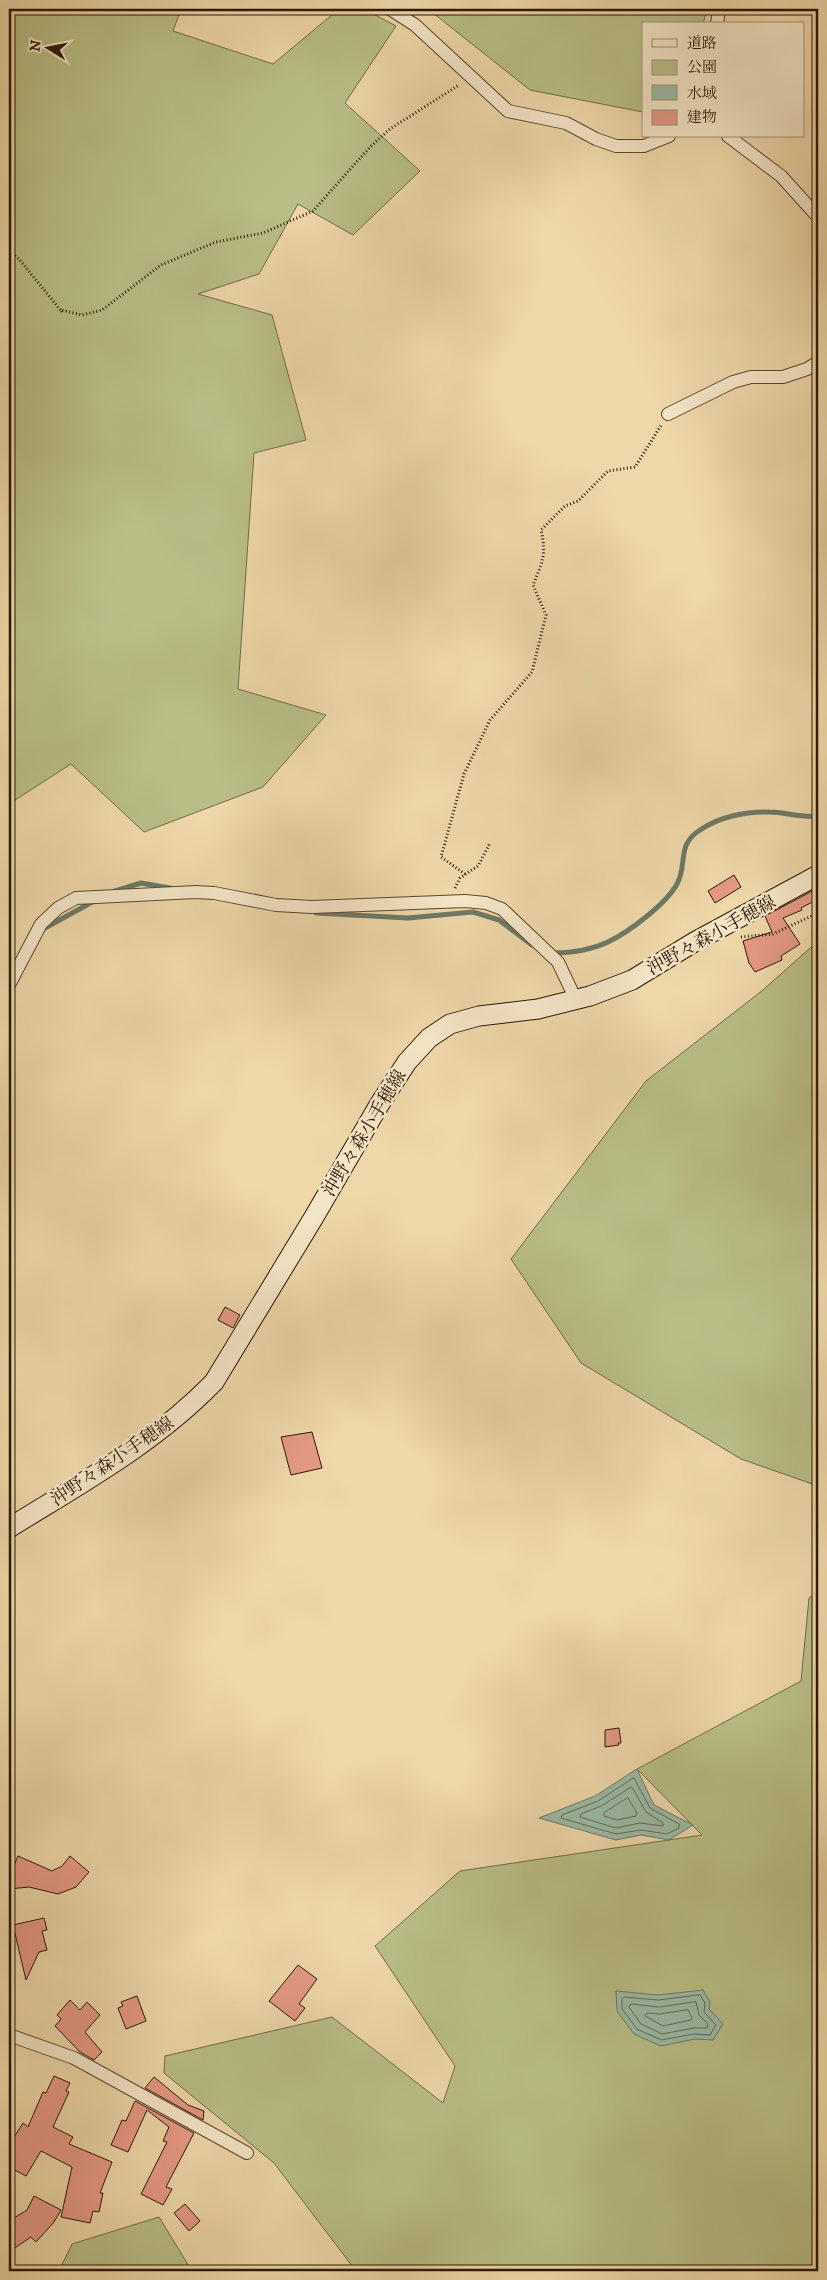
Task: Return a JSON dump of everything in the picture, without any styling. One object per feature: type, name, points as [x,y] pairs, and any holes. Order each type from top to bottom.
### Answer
[{"type":"main road","name":"沖野々森小手穂線","points":[[9,1528],[94,1475],[164,1428],[214,1382],[379,1105],[406,1062],[429,1038],[450,1024],[457,1022],[479,1016],[538,1008],[576,1000],[632,980],[696,941],[818,875]]},
{"type":"street","points":[[390,9],[416,25],[508,111],[566,123],[596,139],[616,146],[644,146],[664,138]]},
{"type":"street","points":[[717,22],[719,9]]},
{"type":"street","points":[[731,138],[781,176],[818,217]]},
{"type":"street","points":[[668,414],[732,382],[751,377],[783,377],[808,369],[818,362]]},
{"type":"street","points":[[9,985],[41,924],[58,908],[76,898],[196,892],[276,905],[312,908],[449,902],[486,903],[502,909],[558,962],[576,1000]]},
{"type":"street","points":[[9,2036],[74,2058],[247,2153]]},
{"type":"path","points":[[9,252],[19,259],[62,312],[60,310],[82,315],[102,310],[161,265],[216,242],[263,233],[313,211],[370,147],[390,129],[457,86]]},
{"type":"path","points":[[465,874],[441,857],[464,774],[490,720],[532,672],[546,615],[533,585],[545,557],[541,530],[565,506],[578,501],[608,471],[635,467],[668,414]]},
{"type":"path","points":[[449,902],[460,878],[478,866],[490,843]]},
{"type":"path","points":[[739,937],[773,934],[818,912]]},
{"type":"green space","points":[[9,9],[181,9],[173,31],[273,64],[339,9],[364,9],[396,26],[345,103],[420,171],[353,235],[298,204],[259,274],[198,294],[272,315],[306,440],[254,453],[238,689],[326,715],[263,787],[144,832],[71,764],[9,804]]},
{"type":"green space","points":[[428,9],[707,9],[704,22],[642,22],[642,112],[530,90]]},
{"type":"green space","points":[[818,941],[818,1486],[741,1459],[581,1363],[511,1259],[646,1081],[763,990]]},
{"type":"green space","points":[[818,1592],[818,2271],[356,2271],[274,2163],[164,2073],[165,2056],[332,2017],[443,2103],[455,2066],[375,1946],[460,1871],[702,1835],[637,1769],[801,1681],[809,1598]]},
{"type":"green space","points":[[159,2217],[190,2268],[198,2271],[59,2271],[72,2244]]},
{"type":"water","points":[[637,1769],[654,1805],[693,1825],[669,1840],[641,1835],[616,1840],[539,1818],[595,1796]]},
{"type":"water","points":[[703,1990],[710,2002],[709,2009],[723,2024],[713,2040],[695,2039],[661,2046],[634,2034],[617,2011],[616,1991],[658,1995]]},
{"type":"building","points":[[734,875],[741,887],[715,903],[708,891]]},
{"type":"building","points":[[818,888],[818,899],[801,908],[802,910],[783,918],[800,944],[781,956],[782,960],[755,972],[749,963],[743,941],[772,932],[765,916]]},
{"type":"building","points":[[225,1307],[240,1315],[233,1328],[218,1320]]},
{"type":"building","points":[[312,1432],[322,1468],[291,1475],[281,1437]]},
{"type":"building","points":[[619,1728],[621,1743],[605,1747],[605,1730]]},
{"type":"building","points":[[18,1856],[52,1871],[62,1866],[70,1856],[89,1872],[76,1887],[58,1894],[29,1887],[9,1889],[9,1877]]},
{"type":"building","points":[[44,1918],[47,1930],[42,1931],[47,1950],[39,1952],[26,1980],[13,1925]]},
{"type":"building","points":[[298,1965],[317,1979],[299,2004],[305,2008],[295,2021],[269,2001]]},
{"type":"building","points":[[137,1996],[146,2021],[126,2029],[118,2008],[123,2006],[121,2002]]},
{"type":"building","points":[[70,2000],[80,2010],[87,2002],[100,2015],[85,2032],[102,2052],[94,2060],[80,2052],[55,2026],[61,2019],[57,2015]]},
{"type":"building","points":[[54,2076],[70,2083],[66,2091],[69,2092],[53,2127],[73,2137],[69,2144],[112,2162],[100,2193],[103,2193],[99,2212],[93,2211],[90,2223],[61,2217],[72,2167],[41,2151],[26,2176],[9,2167],[9,2145],[23,2123],[28,2127],[43,2092],[46,2093]]},
{"type":"building","points":[[154,2077],[188,2105],[204,2111],[203,2120],[145,2088]]},
{"type":"building","points":[[135,2101],[194,2133],[166,2187],[172,2189],[163,2205],[141,2194],[167,2142],[163,2141],[169,2127],[147,2110],[128,2152],[111,2145],[122,2120],[126,2121]]},
{"type":"building","points":[[34,2196],[61,2210],[54,2222],[36,2242],[31,2237],[9,2252],[9,2221],[27,2210]]},
{"type":"building","points":[[185,2204],[200,2221],[189,2231],[174,2213]]},
{"type":"waterway","points":[[552,953],[580,951],[601,945],[626,932],[656,909],[677,884],[688,842],[707,825],[724,818],[760,812],[818,816]]},
{"type":"waterway","points":[[115,891],[141,883],[170,888]]},
{"type":"waterway","points":[[45,928],[94,901]]},
{"type":"waterway","points":[[316,913],[408,918],[473,912],[499,920],[532,945]]}]
